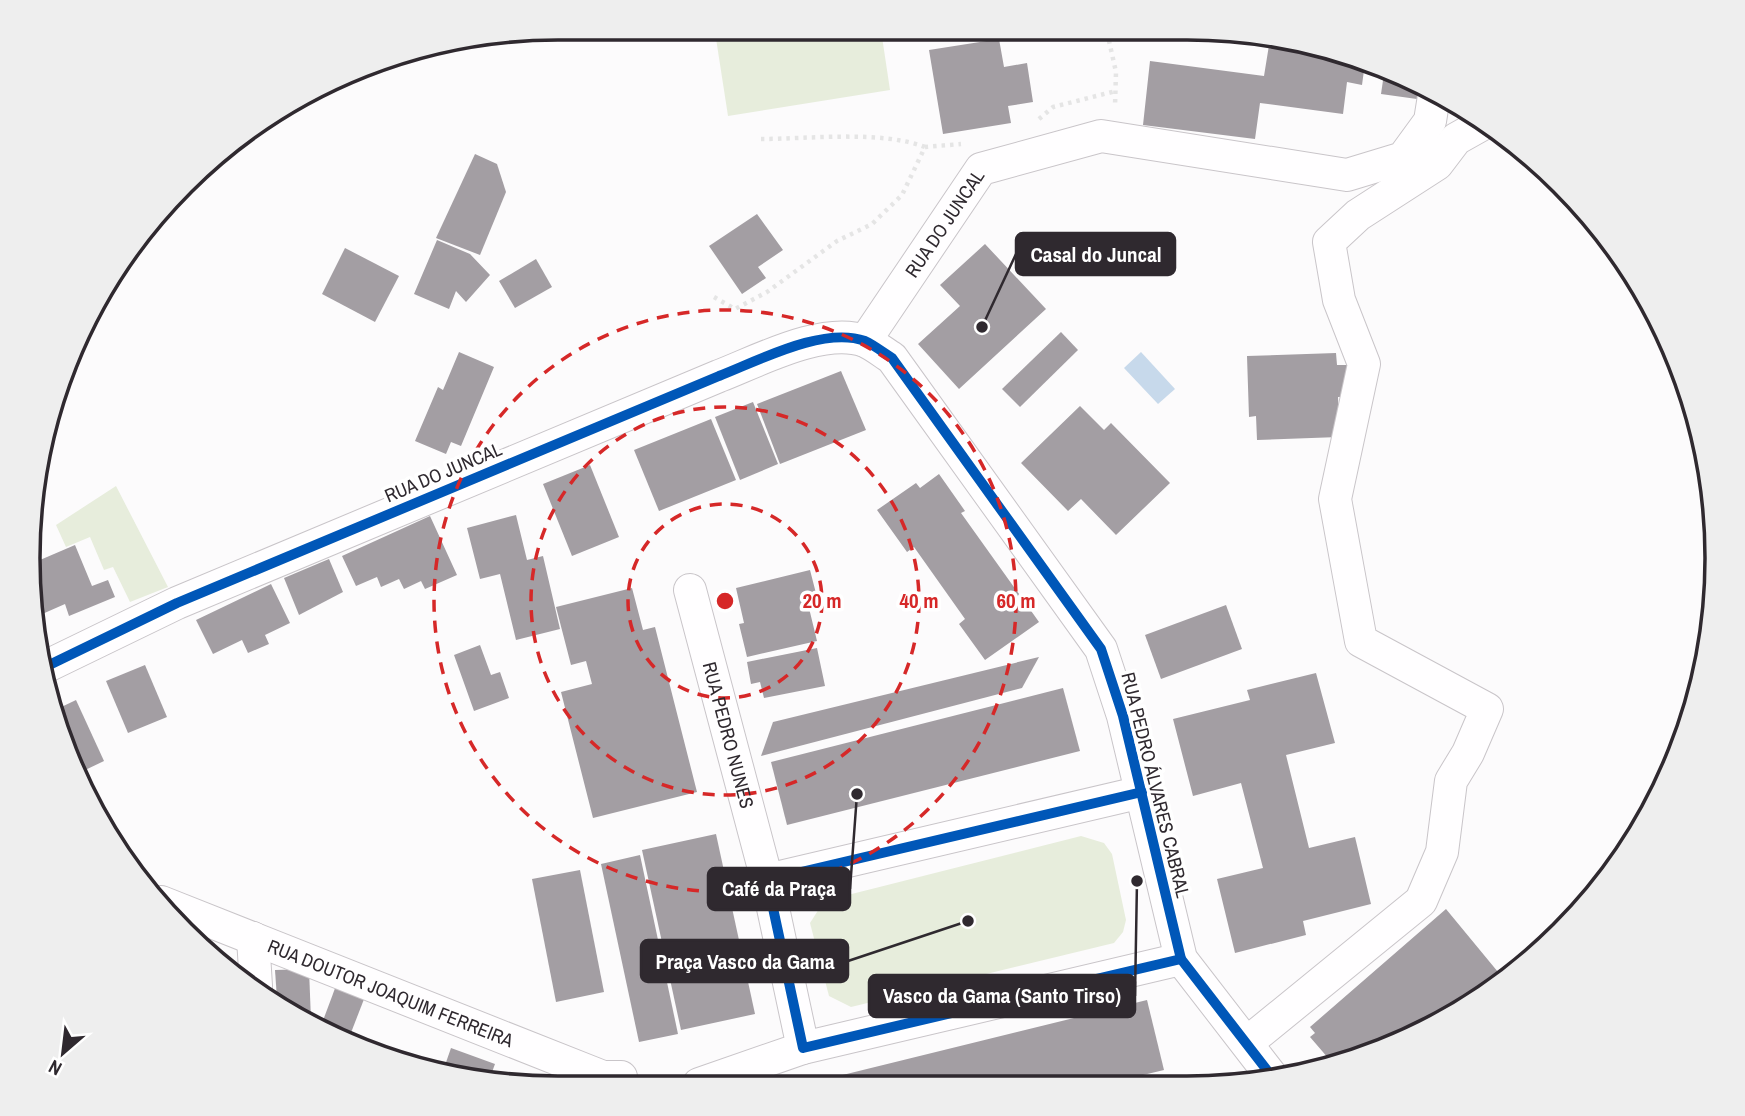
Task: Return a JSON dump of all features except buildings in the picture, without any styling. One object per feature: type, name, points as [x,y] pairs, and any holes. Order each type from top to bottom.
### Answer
[{"type":"street","name":"RUA DO JUNCAL","points":[[51,664],[177,603],[719,376],[804,344],[838,337],[864,341],[981,169],[1101,136],[1347,175],[1403,158],[1430,121],[1433,103]]},
{"type":"street","points":[[1248,1042],[1421,901],[1442,852],[1451,780],[1468,753],[1486,709],[1361,640],[1335,499],[1364,364],[1339,300],[1329,242],[1358,215],[1437,164],[1456,139],[1475,128]]},
{"type":"street","name":"RUA PEDRO ÁLVARES CABRAL","points":[[864,341],[892,358],[1101,649],[1111,674],[1142,792],[1181,959],[1267,1069]]},
{"type":"street","name":"RUA PEDRO NUNES","points":[[690,590],[768,880],[803,1048]]},
{"type":"street","points":[[768,880],[1142,792]]},
{"type":"street","name":"RUA DOUTOR JOAQUIM FERREIRA","points":[[178,909],[600,1076]]},
{"type":"street","points":[[253,938],[255,978]]},
{"type":"street","points":[[721,1076],[803,1048],[1181,959]]},
{"type":"street","points":[[538,1051],[552,1076]]},
{"type":"path","points":[[1109,40],[1116,72],[1114,138]]},
{"type":"path","points":[[1030,126],[1053,107],[1116,91]]},
{"type":"path","points":[[761,139],[880,138],[909,141],[925,146],[963,143]]},
{"type":"path","points":[[714,297],[735,309],[767,292],[837,241],[873,223],[902,195],[925,146]]},
{"type":"green space","points":[[716,40],[882,40],[890,90],[728,116]]},
{"type":"green space","points":[[116,486],[168,587],[130,602],[113,567],[104,570],[90,537],[66,547],[56,525]]},
{"type":"green space","points":[[1081,836],[1104,843],[1112,854],[1126,920],[1123,932],[1114,943],[851,1007],[829,996],[810,923],[824,901]]},
{"type":"water","points":[[1141,352],[1175,389],[1158,404],[1124,368]]},
{"type":"cycle path","points":[[51,664],[177,603],[771,354],[830,338],[865,341],[892,358],[1101,649],[1123,716],[1181,959],[1266,1069]]},
{"type":"cycle path","points":[[1142,792],[767,880],[803,1048],[1181,959]]},
{"type":"place","name":"Casal do Juncal","points":[[982,327]]},
{"type":"place","name":"Café da Praça","points":[[857,794]]},
{"type":"place","name":"Vasco da Gama (Santo Tirso)","points":[[1137,881]]},
{"type":"place","name":"Praça Vasco da Gama","points":[[968,921]]}]
